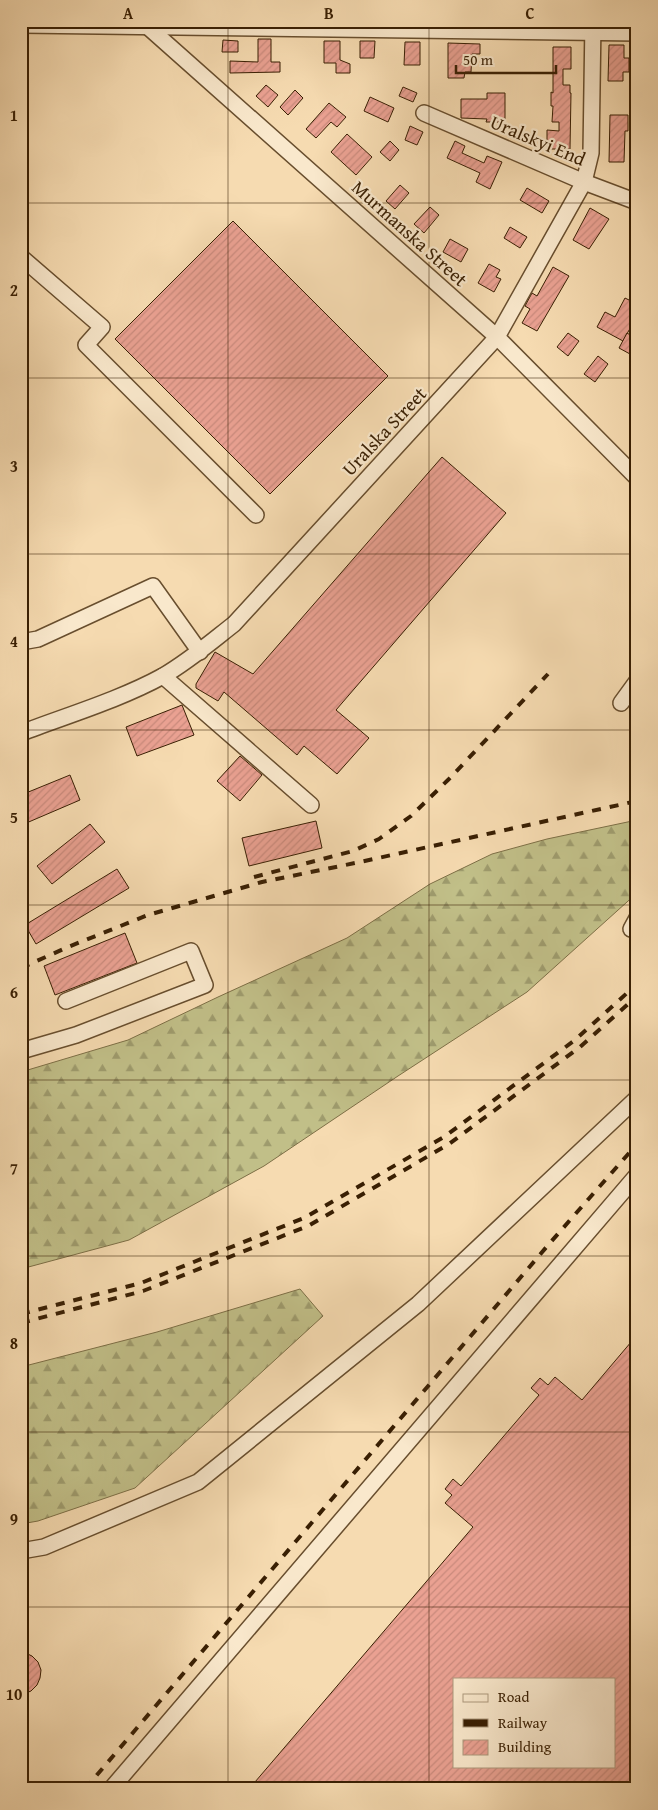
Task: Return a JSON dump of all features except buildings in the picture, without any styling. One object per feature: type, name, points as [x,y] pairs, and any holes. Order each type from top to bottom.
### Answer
[{"type":"street","points":[[168,24],[168,45]]},
{"type":"street","points":[[21,25],[148,27],[168,24],[593,27],[637,33]]},
{"type":"street","name":"Murmanska Street","points":[[148,27],[497,337],[637,478]]},
{"type":"street","name":"Uralska Street","points":[[21,733],[122,695],[162,676],[200,652],[234,624],[497,337],[584,182],[591,153],[593,27]]},
{"type":"street","name":"Uralskyi End","points":[[424,113],[584,182],[637,202]]},
{"type":"street","points":[[21,257],[102,327],[86,345],[256,515]]},
{"type":"street","points":[[21,642],[38,639],[153,586],[200,652]]},
{"type":"street","points":[[162,676],[311,805]]},
{"type":"street","points":[[621,703],[637,681]]},
{"type":"street","points":[[21,1051],[76,1035],[204,985],[191,951],[66,1001]]},
{"type":"street","points":[[21,1551],[44,1547],[198,1482],[418,1304],[637,1098]]},
{"type":"street","points":[[111,1789],[637,1175]]},
{"type":"green space","points":[[637,820],[637,893],[527,992],[264,1166],[129,1240],[21,1269],[21,1072],[128,1040],[347,938],[430,884],[492,854],[547,839]]},
{"type":"green space","points":[[300,1289],[323,1316],[135,1488],[38,1521],[21,1524],[21,1367],[157,1332]]},
{"type":"railway","points":[[254,877],[353,851],[379,839],[411,816],[449,779],[548,674]]},
{"type":"railway","points":[[21,968],[148,915],[262,882],[637,801]]},
{"type":"railway","points":[[21,1314],[141,1283],[304,1218],[444,1137],[575,1040],[637,984]]},
{"type":"railway","points":[[21,1323],[143,1291],[308,1226],[449,1144],[580,1047],[637,996]]},
{"type":"railway","points":[[85,1789],[549,1244],[637,1144]]}]
